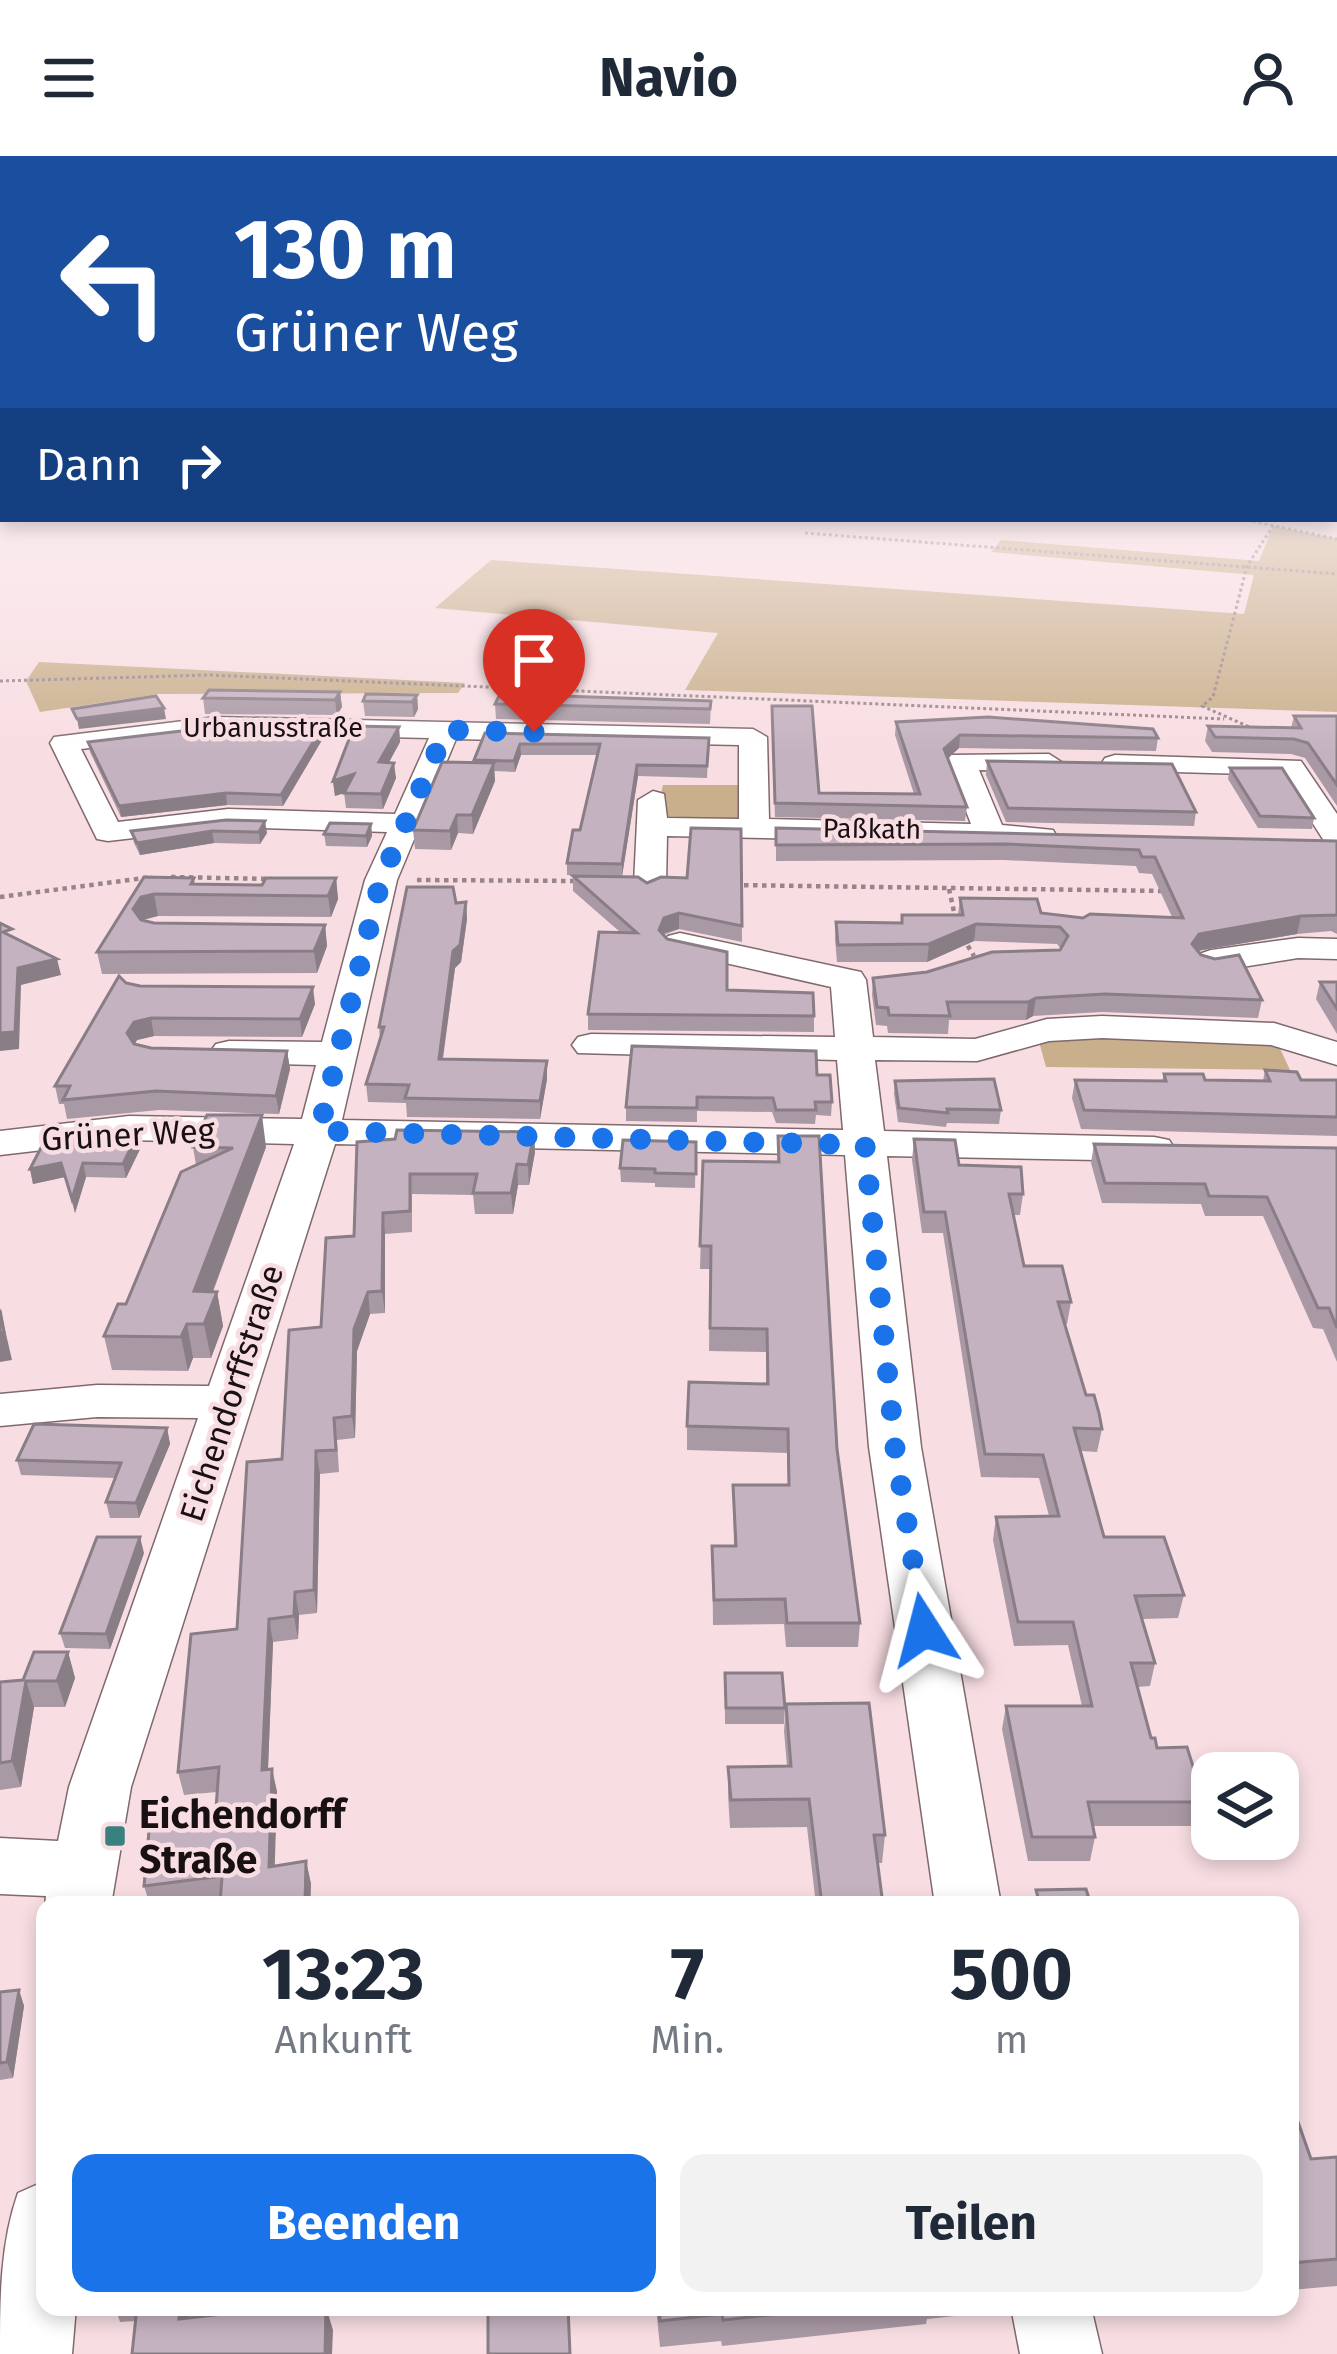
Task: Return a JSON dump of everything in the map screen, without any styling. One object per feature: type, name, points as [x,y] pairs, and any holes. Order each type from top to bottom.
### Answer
[{"type":"street","name":"Urbanusstraße","points":[[403,823],[228,818],[108,832],[64,743],[216,724],[753,737],[754,827]]},
{"type":"street","points":[[381,880],[446,730]]},
{"type":"street","points":[[990,833],[962,761],[1291,767],[1330,842]]},
{"type":"street","name":"Paßkath","points":[[650,884],[652,814],[754,827],[1070,839]]},
{"type":"street","name":"Eichendorffstraße","points":[[80,1888],[100,1786],[319,1131],[354,989],[356,932],[381,880]]},
{"type":"street","points":[[680,943],[848,980],[886,979]]},
{"type":"street","points":[[1211,961],[1298,948],[1337,949]]},
{"type":"street","points":[[848,980],[895,1448],[967,1896]]},
{"type":"street","points":[[307,989],[354,989]]},
{"type":"street","points":[[591,1045],[977,1050],[1046,1030],[1173,1028],[1274,1034],[1337,1054]]},
{"type":"street","points":[[200,1052],[338,1054]]},
{"type":"street","name":"Grüner Weg","points":[[0,1143],[129,1128],[1195,1150]]},
{"type":"street","points":[[0,1410],[97,1401],[228,1402]]},
{"type":"street","points":[[0,1866],[80,1888]]},
{"type":"street","points":[[31,2354],[36,2306]]},
{"type":"street","points":[[1053,2316],[1061,2354]]},
{"type":"path","points":[[1014,549],[1337,574]]},
{"type":"path","points":[[1258,549],[1247,566],[1213,698],[1202,706],[1265,733]]},
{"type":"path","points":[[0,681],[210,675],[1224,719]]},
{"type":"path","points":[[0,897],[128,877],[289,879]]},
{"type":"path","points":[[381,880],[1168,891]]},
{"type":"path","points":[[949,890],[957,930],[974,956]]},
{"type":"shaded area","points":[[1106,549],[1259,561],[1264,549],[1337,549],[1337,712],[685,690],[718,633],[435,608],[491,560],[1244,614],[1254,575],[991,552]]},
{"type":"shaded area","points":[[39,662],[465,683],[458,693],[158,694],[40,712],[26,681]]},
{"type":"shaded area","points":[[663,785],[739,785],[738,818],[696,825],[675,821],[657,811]]},
{"type":"shaded area","points":[[1052,1034],[1276,1040],[1290,1070],[1046,1067],[1038,1038]]},
{"type":"building","points":[[209,690],[340,692],[335,700],[203,698]]},
{"type":"building","points":[[366,694],[417,695],[412,702],[363,701]]},
{"type":"building","points":[[500,694],[711,701],[710,709],[495,704]]},
{"type":"building","points":[[156,696],[164,708],[77,719],[72,709]]},
{"type":"building","points":[[772,706],[812,706],[819,793],[920,794],[896,722],[988,717],[1153,729],[1158,738],[960,735],[944,749],[967,807],[775,803]]},
{"type":"building","points":[[1294,716],[1337,716],[1337,785],[1308,743],[1215,737],[1208,726],[1301,728]]},
{"type":"building","points":[[354,726],[399,727],[379,762],[394,763],[381,794],[344,793],[354,774],[333,781]]},
{"type":"building","points":[[215,727],[321,729],[281,795],[226,793],[119,806],[88,742]]},
{"type":"building","points":[[485,733],[709,738],[707,766],[637,765],[622,864],[567,863],[573,830],[580,830],[600,744],[520,744],[514,761],[474,760]]},
{"type":"building","points":[[987,761],[1172,764],[1196,812],[1008,808]]},
{"type":"building","points":[[442,762],[494,763],[472,815],[457,815],[450,831],[413,830]]},
{"type":"building","points":[[1230,768],[1282,768],[1314,818],[1260,816]]},
{"type":"building","points":[[226,820],[265,821],[259,832],[212,831],[137,843],[131,831]]},
{"type":"building","points":[[330,823],[371,824],[366,836],[324,834]]},
{"type":"building","points":[[691,828],[741,829],[742,926],[679,913],[664,918],[659,930],[667,939],[727,952],[727,990],[813,993],[814,1016],[588,1014],[599,932],[637,933],[573,876],[638,877],[647,883],[661,877],[687,878]]},
{"type":"building","points":[[776,828],[1337,841],[1337,915],[1301,916],[1199,934],[1192,944],[1201,955],[1215,959],[1239,955],[1262,1000],[1105,994],[1028,1002],[947,1002],[950,1016],[889,1015],[888,1008],[877,1007],[873,978],[927,972],[992,952],[1060,950],[1068,936],[1060,927],[976,924],[929,944],[838,945],[836,922],[902,923],[902,915],[963,915],[960,898],[1037,899],[1041,913],[1083,918],[1090,914],[1183,918],[1155,857],[1142,857],[1139,850],[1006,844],[776,845]]},
{"type":"building","points":[[144,877],[194,878],[191,884],[262,885],[266,878],[336,878],[328,896],[154,894],[141,897],[133,909],[141,920],[154,923],[325,925],[314,951],[97,952]]},
{"type":"building","points":[[407,887],[453,887],[456,903],[466,902],[460,945],[453,951],[439,1059],[547,1061],[540,1101],[405,1098],[409,1085],[366,1084],[384,1027],[379,1027]]},
{"type":"building","points":[[0,923],[12,929],[3,932],[57,959],[18,968],[15,1032],[0,1033]]},
{"type":"building","points":[[119,976],[140,986],[313,987],[300,1019],[151,1018],[134,1022],[127,1033],[134,1044],[151,1048],[287,1051],[276,1096],[156,1091],[63,1100],[70,1086],[55,1086]]},
{"type":"building","points":[[1320,982],[1337,982],[1337,1009]]},
{"type":"building","points":[[632,1046],[816,1051],[817,1075],[830,1075],[832,1102],[815,1102],[816,1110],[776,1110],[773,1098],[697,1097],[697,1108],[626,1107]]},
{"type":"building","points":[[1265,1070],[1297,1072],[1301,1080],[1337,1080],[1337,1117],[1084,1110],[1075,1080],[1166,1081],[1164,1074],[1203,1074],[1205,1080],[1270,1081]]},
{"type":"building","points":[[994,1079],[1001,1110],[947,1109],[948,1113],[899,1108],[895,1081]]},
{"type":"building","points":[[207,1115],[262,1115],[194,1291],[217,1292],[204,1324],[187,1324],[181,1337],[104,1336],[118,1304],[126,1304],[181,1172],[233,1148],[193,1147]]},
{"type":"building","points":[[397,1130],[534,1132],[528,1165],[517,1164],[511,1193],[473,1193],[477,1174],[410,1174],[410,1211],[383,1213],[382,1291],[368,1292],[354,1329],[352,1416],[334,1418],[336,1450],[316,1451],[314,1590],[295,1592],[294,1616],[269,1619],[262,1770],[272,1769],[269,1867],[306,1861],[305,1896],[221,1896],[222,1876],[144,1886],[149,1831],[215,1822],[219,1767],[178,1772],[191,1634],[237,1629],[247,1462],[282,1459],[289,1330],[321,1327],[326,1238],[354,1236],[357,1142],[395,1139]]},
{"type":"building","points":[[139,1131],[123,1164],[83,1163],[72,1199],[61,1163],[30,1169],[45,1140]]},
{"type":"building","points":[[778,1136],[819,1136],[837,1449],[860,1623],[787,1623],[785,1599],[714,1600],[712,1546],[736,1546],[733,1485],[789,1485],[788,1429],[687,1426],[689,1382],[768,1384],[767,1329],[710,1328],[711,1246],[700,1246],[703,1161],[779,1162]]},
{"type":"building","points":[[914,1139],[955,1140],[959,1165],[1021,1167],[1023,1194],[1009,1194],[1024,1266],[1062,1266],[1071,1302],[1058,1302],[1086,1395],[1094,1395],[1099,1413],[1102,1429],[1074,1428],[1104,1537],[1164,1537],[1184,1595],[1135,1596],[1155,1663],[1131,1663],[1157,1748],[1187,1747],[1191,1802],[1088,1802],[1095,1837],[1032,1837],[1006,1706],[1092,1706],[1073,1622],[1018,1622],[996,1517],[1059,1516],[1043,1455],[985,1454],[945,1212],[924,1212]]},
{"type":"building","points":[[623,1140],[696,1142],[696,1174],[620,1168]]},
{"type":"building","points":[[1094,1144],[1337,1148],[1337,1328],[1329,1308],[1318,1308],[1267,1197],[1209,1196],[1205,1184],[1105,1183]]},
{"type":"building","points":[[34,1424],[167,1428],[136,1503],[106,1502],[121,1463],[17,1460]]},
{"type":"building","points":[[97,1537],[140,1537],[106,1634],[60,1633]]},
{"type":"building","points":[[34,1652],[68,1652],[57,1681],[26,1681],[12,1761],[0,1763],[0,1682],[23,1680]]},
{"type":"building","points":[[725,1673],[782,1673],[785,1708],[726,1708]]},
{"type":"building","points":[[869,1703],[885,1835],[874,1835],[882,1896],[821,1896],[809,1799],[731,1800],[728,1767],[791,1766],[786,1704]]},
{"type":"building","points":[[1086,1889],[1088,1896],[1038,1896],[1036,1890]]},
{"type":"building","points":[[19,1990],[7,2062],[0,2063],[0,1992]]},
{"type":"building","points":[[1299,2125],[1311,2159],[1337,2157],[1337,2259],[1299,2262]]},
{"type":"building","points":[[136,2316],[326,2316],[325,2354],[132,2354]]},
{"type":"building","points":[[488,2316],[568,2316],[570,2354],[488,2354]]},
{"type":"building","points":[[660,2316],[704,2316],[660,2321]]},
{"type":"place","name":"Eichendorff Straße","points":[[115,1836]]},
{"type":"route","points":[[534,732],[446,730],[381,880],[319,1131],[865,1145],[895,1448],[924,1630]]}]
